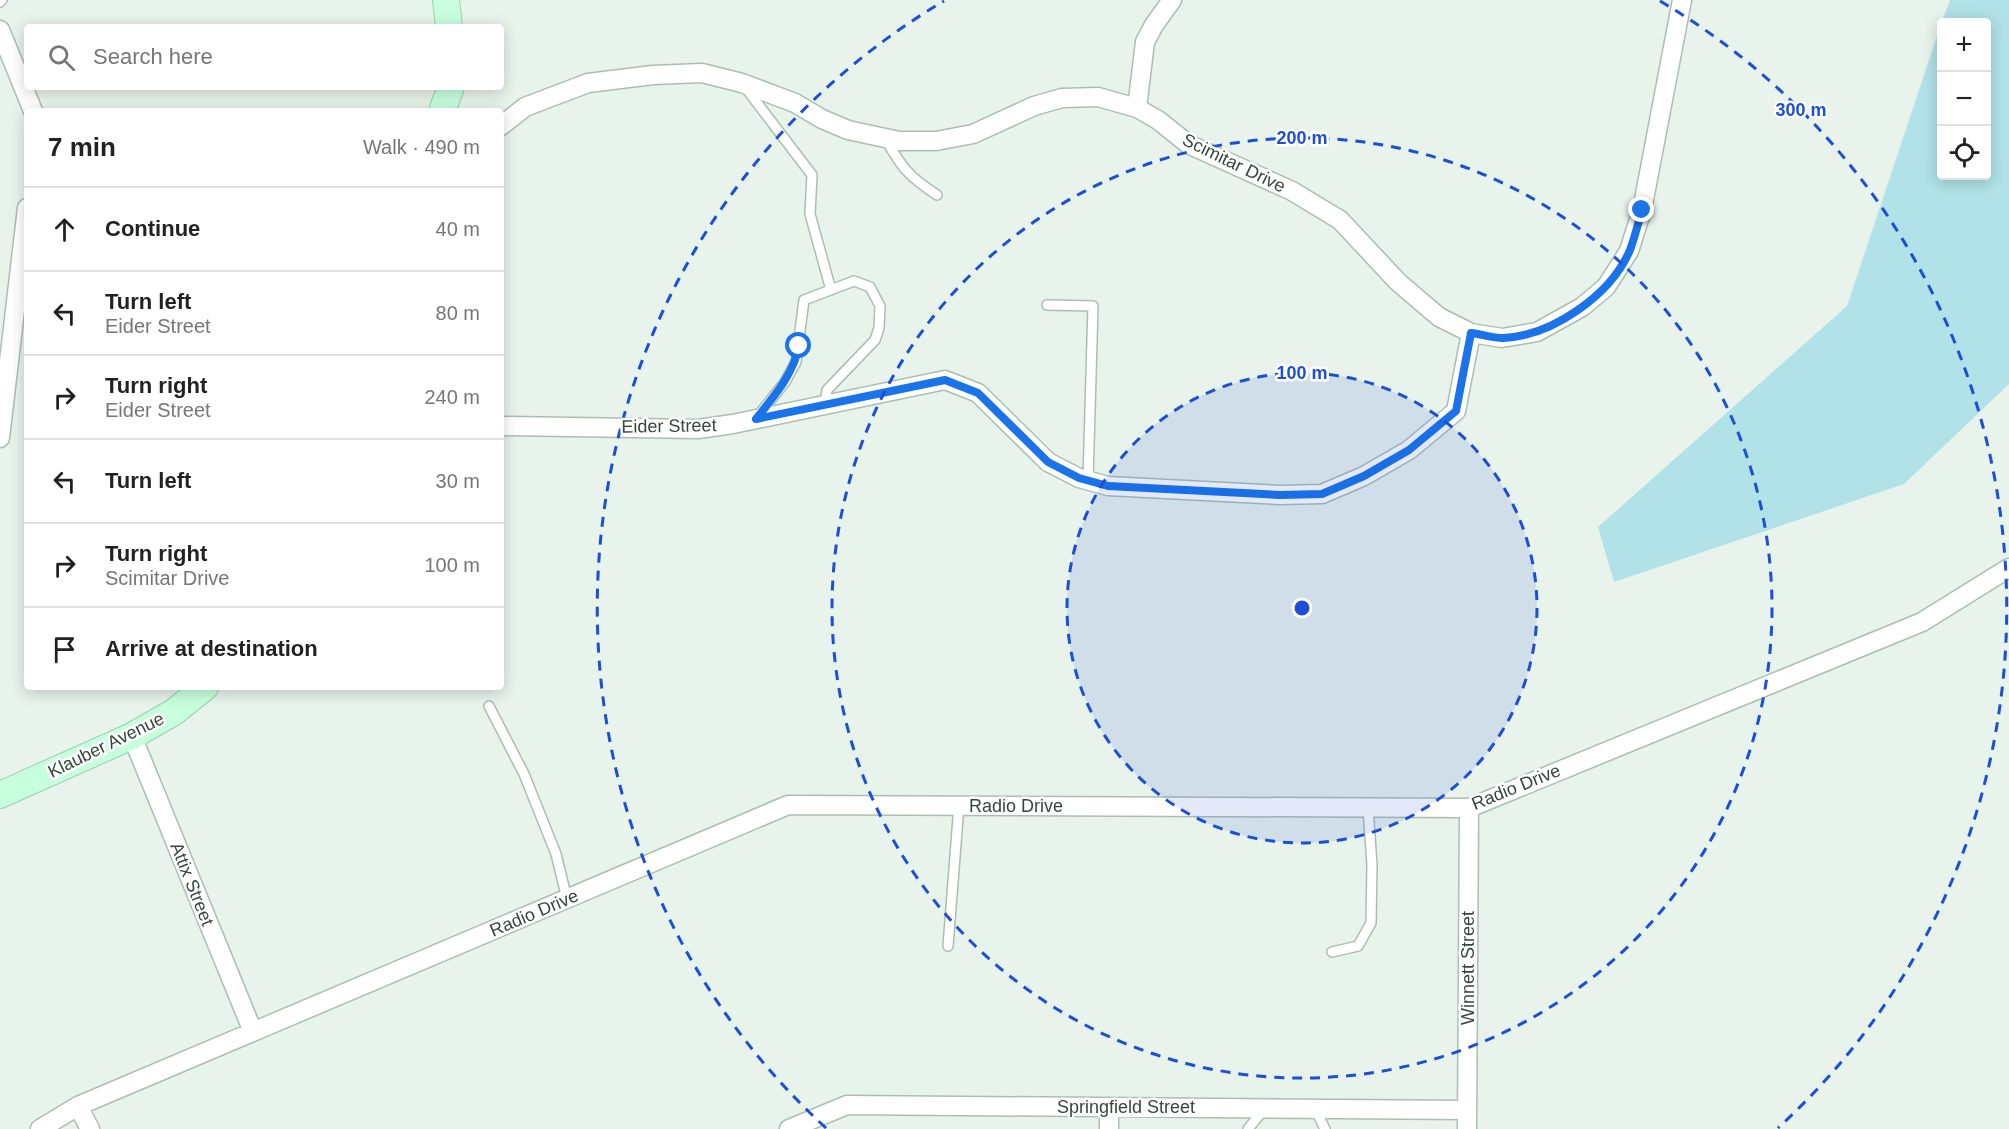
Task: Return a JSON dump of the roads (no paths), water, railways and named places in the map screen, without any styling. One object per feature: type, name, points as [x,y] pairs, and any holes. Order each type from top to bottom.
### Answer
[{"type":"street","points":[[446,0],[449,24]]},
{"type":"street","points":[[1137,108],[1145,42],[1172,0]]},
{"type":"street","name":"Scimitar Drive","points":[[504,124],[525,107],[588,83],[653,75],[702,73],[742,83],[795,103],[822,119],[848,130],[899,141],[936,141],[973,134],[1034,106],[1062,98],[1098,97],[1137,108],[1158,120],[1188,144],[1292,191],[1340,220],[1398,282],[1439,317],[1471,333],[1502,338],[1537,332],[1582,307],[1606,287],[1629,251],[1642,210],[1682,0]]},
{"type":"street","points":[[0,30],[24,89]]},
{"type":"street","points":[[24,90],[32,108]]},
{"type":"street","points":[[443,108],[450,90]]},
{"type":"street","points":[[0,438],[24,234]]},
{"type":"street","name":"Eider Street","points":[[504,426],[698,429],[945,380],[978,393],[1048,462],[1079,478],[1108,486],[1280,495],[1322,494],[1364,476],[1409,450],[1456,411],[1471,333]]},
{"type":"street","name":"Radio Drive","points":[[40,1129],[78,1106],[788,805],[1469,808],[1922,622],[2009,568]]},
{"type":"street","name":"Klauber Avenue","points":[[0,795],[132,736],[174,712],[202,690]]},
{"type":"street","name":"Attix Street","points":[[132,736],[253,1032]]},
{"type":"street","name":"Winnett Street","points":[[1467,1129],[1469,808]]},
{"type":"street","points":[[78,1106],[90,1129]]},
{"type":"street","name":"Springfield Street","points":[[789,1129],[847,1106],[1467,1110]]},
{"type":"street","points":[[1109,1107],[1109,1129]]},
{"type":"lane","points":[[742,83],[812,175],[810,214],[831,290]]},
{"type":"lane","points":[[885,138],[900,165],[914,180],[937,195]]},
{"type":"lane","points":[[756,419],[796,362],[804,300],[854,281],[870,287],[880,306],[879,328],[875,340],[827,390],[825,405]]},
{"type":"lane","points":[[1047,305],[1093,306],[1088,480]]},
{"type":"lane","points":[[489,706],[524,774],[556,854],[567,899]]},
{"type":"lane","points":[[948,946],[959,805]]},
{"type":"lane","points":[[1332,952],[1358,945],[1371,923],[1372,865],[1368,807]]},
{"type":"lane","points":[[1248,1129],[1265,1108]]},
{"type":"lane","points":[[1315,1109],[1325,1129]]}]
